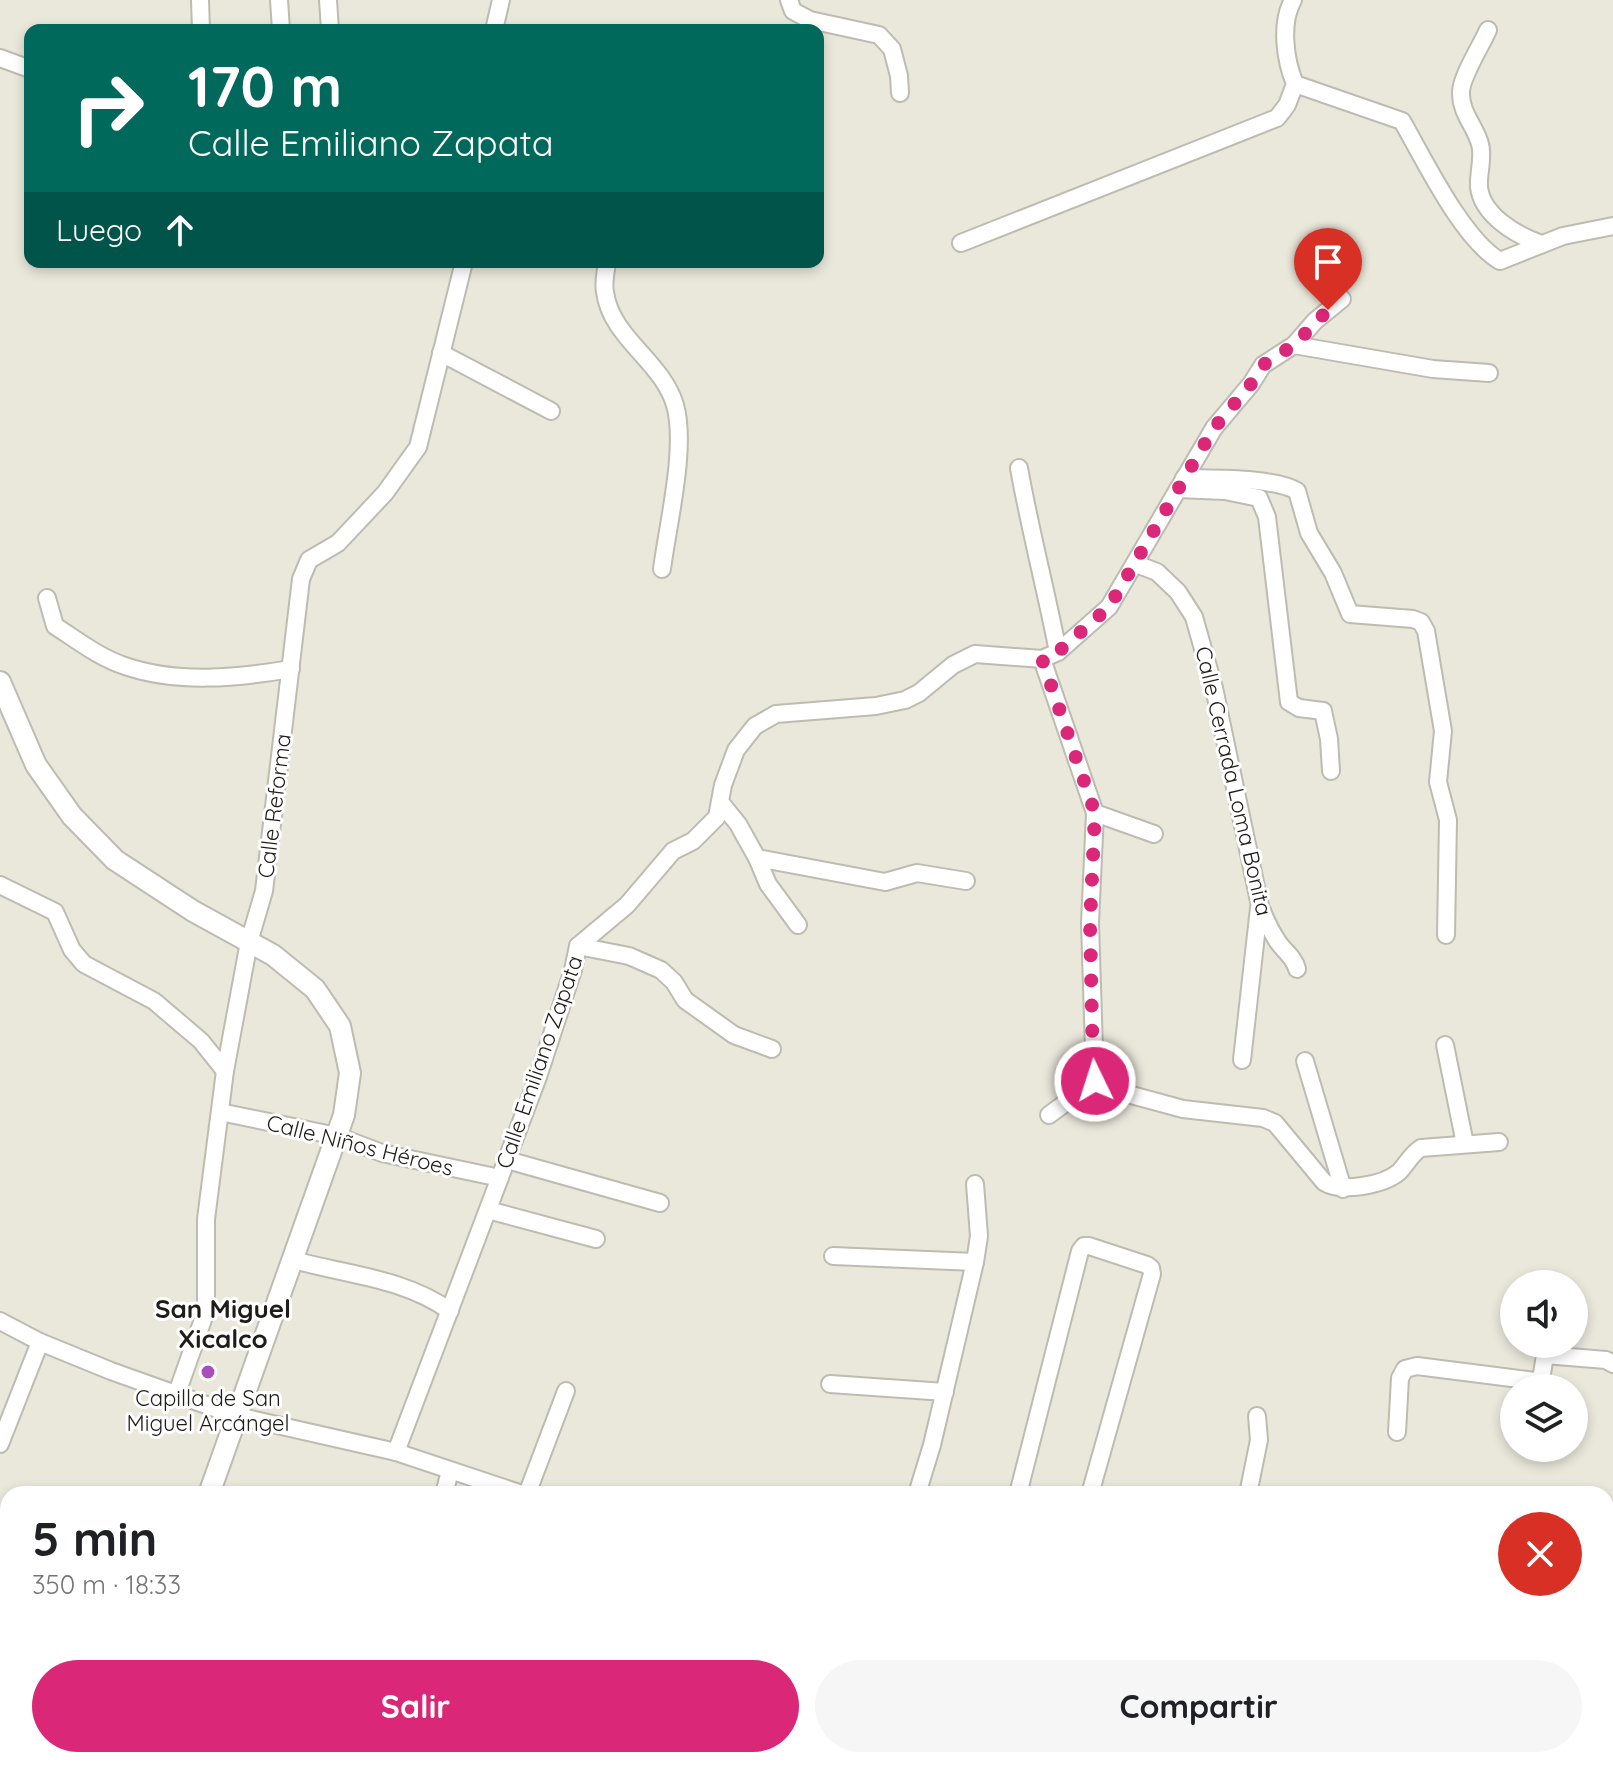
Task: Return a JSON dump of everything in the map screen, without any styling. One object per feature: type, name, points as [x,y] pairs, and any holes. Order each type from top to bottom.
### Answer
[{"type":"main road","points":[[0,682],[36,765],[72,816],[115,860],[193,911],[273,955],[315,989],[340,1026],[350,1073],[344,1115],[212,1486]]},
{"type":"street","points":[[200,0],[201,24]]},
{"type":"street","points":[[279,0],[281,24]]},
{"type":"street","points":[[328,0],[330,24]]},
{"type":"street","points":[[495,24],[501,0]]},
{"type":"street","points":[[789,0],[793,11],[810,20],[879,35],[892,49],[900,93]]},
{"type":"street","points":[[961,243],[1277,118],[1287,105],[1295,84],[1287,65],[1286,12],[1293,0]]},
{"type":"street","points":[[1488,30],[1460,90],[1463,109],[1481,145],[1479,189],[1486,207],[1494,215],[1522,237],[1539,243]]},
{"type":"street","points":[[0,58],[24,67]]},
{"type":"street","points":[[1295,84],[1402,121],[1451,205],[1484,250],[1500,261],[1539,243],[1613,226]]},
{"type":"street","name":"Calle Reforma","points":[[177,1393],[206,1311],[206,1219],[225,1071],[249,942],[264,891],[301,579],[309,560],[338,543],[385,493],[418,447],[462,268]]},
{"type":"street","points":[[606,268],[604,292],[615,323],[654,367],[674,402],[681,432],[662,569]]},
{"type":"street","points":[[1050,656],[1109,607],[1214,428],[1263,365],[1294,345],[1315,321],[1342,299]]},
{"type":"street","points":[[1294,345],[1433,369],[1489,373]]},
{"type":"street","points":[[441,353],[551,411]]},
{"type":"street","points":[[1019,468],[1029,527],[1043,571],[1050,656],[1095,813],[1090,923],[1095,1081],[1102,1087],[1183,1109],[1263,1118],[1275,1123],[1324,1182],[1333,1188],[1343,1189],[1393,1176],[1421,1148],[1499,1142]]},
{"type":"street","points":[[1181,484],[1237,479],[1297,491],[1309,533],[1337,581],[1350,614],[1421,622],[1426,631],[1443,731],[1438,782],[1448,820],[1446,935]]},
{"type":"street","points":[[1181,484],[1259,498],[1267,517],[1289,702],[1299,708],[1323,711],[1331,771]]},
{"type":"street","name":"Calle Cerrada Loma Bonita","points":[[1136,564],[1157,572],[1178,592],[1194,617],[1214,688],[1260,906],[1267,923],[1280,945],[1294,960],[1297,969]]},
{"type":"street","points":[[47,598],[55,626],[122,666],[159,676],[251,676],[291,669]]},
{"type":"street","name":"Calle Emiliano Zapata","points":[[396,1452],[538,1077],[578,946],[627,905],[673,851],[693,841],[717,817],[723,785],[736,750],[755,726],[776,714],[876,706],[905,700],[919,693],[953,665],[975,654],[1050,656]]},
{"type":"street","points":[[721,803],[738,824],[768,884],[798,925]]},
{"type":"street","points":[[1095,813],[1154,834]]},
{"type":"street","points":[[757,858],[885,882],[917,873],[966,881]]},
{"type":"street","points":[[0,885],[55,912],[72,950],[84,964],[154,1001],[201,1041],[225,1071]]},
{"type":"street","points":[[1242,1060],[1260,906]]},
{"type":"street","points":[[578,946],[629,956],[661,970],[674,982],[685,1000],[734,1035],[772,1049]]},
{"type":"street","points":[[1445,1045],[1465,1144]]},
{"type":"street","points":[[1305,1061],[1343,1189]]},
{"type":"street","points":[[1049,1115],[1095,1081]]},
{"type":"street","name":"Calle Niños Héroes","points":[[220,1112],[337,1136],[382,1153],[500,1178]]},
{"type":"street","points":[[507,1160],[660,1203]]},
{"type":"street","points":[[919,1486],[975,1262],[979,1236],[975,1184]]},
{"type":"street","points":[[488,1210],[596,1239]]},
{"type":"street","points":[[1020,1486],[1080,1251],[1084,1246],[1147,1265],[1152,1274],[1092,1486]]},
{"type":"street","points":[[833,1256],[975,1262]]},
{"type":"street","points":[[294,1260],[362,1274],[431,1298],[450,1311]]},
{"type":"street","points":[[0,1321],[40,1342],[111,1371],[237,1416],[396,1452],[498,1486]]},
{"type":"street","points":[[0,1444],[40,1342]]},
{"type":"street","points":[[1397,1432],[1400,1378],[1405,1369],[1417,1366],[1535,1381],[1541,1380],[1545,1355],[1606,1360],[1613,1364]]},
{"type":"street","points":[[830,1384],[945,1392]]},
{"type":"street","points":[[527,1486],[566,1391]]},
{"type":"street","points":[[1250,1486],[1259,1440],[1257,1416]]},
{"type":"street","points":[[446,1486],[450,1471]]},
{"type":"place","name":"Capilla de San Miguel Arcángel","points":[[208,1372]]},
{"type":"district","name":"San Miguel Xicalco","points":[[223,1323]]},
{"type":"route","points":[[1095,1081],[1090,923],[1095,813],[1042,659],[1058,652],[1109,607],[1214,428],[1263,365],[1294,345],[1328,310]]}]
